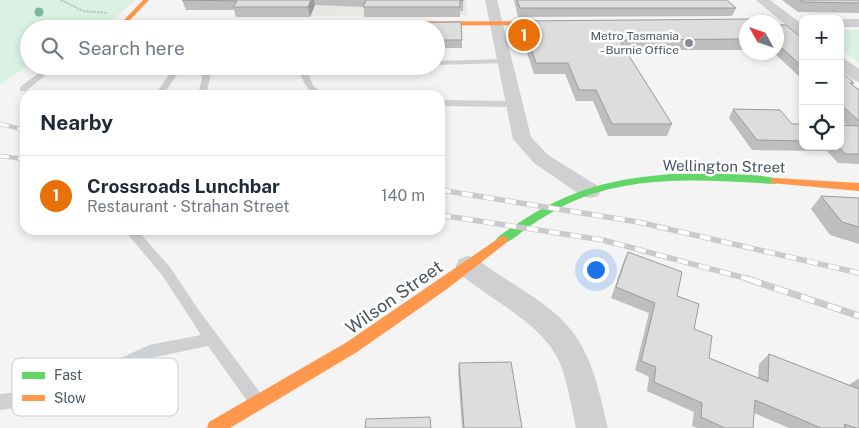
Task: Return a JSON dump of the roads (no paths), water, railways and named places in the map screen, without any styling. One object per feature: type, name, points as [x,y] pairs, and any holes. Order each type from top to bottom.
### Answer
[{"type":"street","points":[[127,20],[146,0]]},
{"type":"street","points":[[491,0],[522,138],[541,159],[590,191]]},
{"type":"street","points":[[762,0],[797,23]]},
{"type":"street","points":[[445,24],[572,23]]},
{"type":"street","points":[[784,23],[797,23]]},
{"type":"street","points":[[844,23],[859,23]]},
{"type":"street","points":[[844,65],[859,77]]},
{"type":"street","name":"Wellington Street","points":[[590,191],[627,183],[671,178],[755,180],[859,187]]},
{"type":"street","name":"Wilson Street","points":[[215,428],[351,347],[468,266],[536,216],[590,191]]},
{"type":"street","points":[[468,266],[540,318],[562,340],[579,375],[592,428]]},
{"type":"lane","points":[[445,63],[504,61]]},
{"type":"lane","points":[[23,88],[41,75]]},
{"type":"lane","points":[[162,90],[173,75]]},
{"type":"lane","points":[[203,90],[207,75]]},
{"type":"lane","points":[[304,75],[311,88],[314,90]]},
{"type":"lane","points":[[445,103],[513,104]]},
{"type":"lane","points":[[134,235],[166,272],[258,404]]},
{"type":"lane","points":[[136,358],[149,352],[211,339]]},
{"type":"railway","points":[[0,124],[20,129]]},
{"type":"railway","points":[[0,156],[20,158]]},
{"type":"railway","points":[[445,191],[638,222],[859,273]]},
{"type":"railway","points":[[445,216],[603,240],[752,280]]},
{"type":"railway","points":[[748,279],[859,316]]},
{"type":"place","name":"Crossroads Lunchbar","points":[[524,35]]},
{"type":"place","name":"Metro Tasmania - Burnie Office","points":[[689,43]]}]
